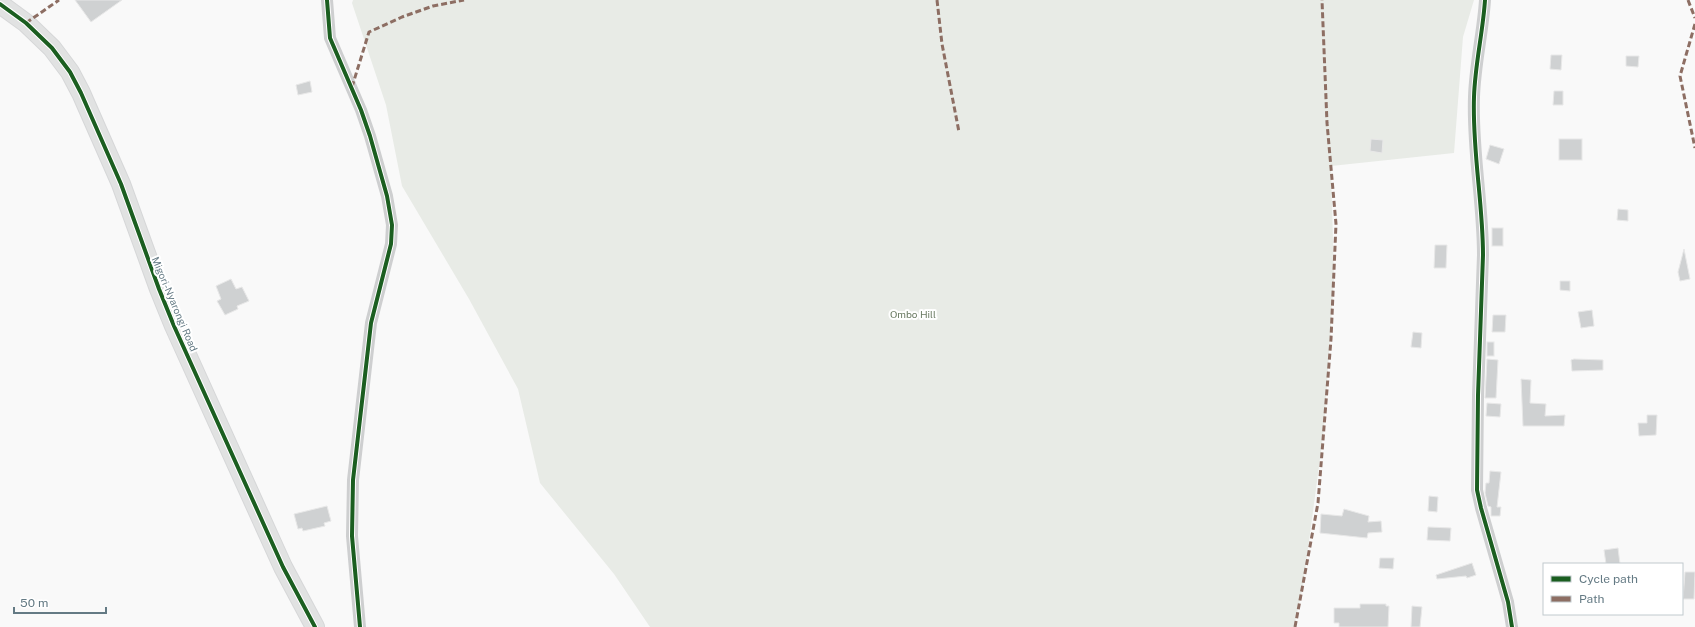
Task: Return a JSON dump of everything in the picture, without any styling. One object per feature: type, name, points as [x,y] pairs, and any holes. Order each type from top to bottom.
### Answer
[{"type":"street","points":[[327,0],[330,38],[361,110],[370,136],[387,196],[392,225],[391,244],[371,324],[353,480],[352,536],[360,627]]},
{"type":"street","points":[[1485,0],[1474,97],[1474,135],[1484,255],[1478,402],[1478,490],[1481,508],[1508,602],[1512,627]]},
{"type":"street","name":"Migori-Nyarongi Road","points":[[0,4],[26,23],[52,48],[67,68],[81,93],[121,184],[174,326],[283,567],[315,627]]},
{"type":"green space","name":"Ombo Hill","points":[[353,0],[1474,0],[1463,37],[1454,153],[1331,166],[1334,279],[1324,429],[1303,586],[1294,627],[650,627],[614,574],[540,483],[518,389],[469,299],[402,186],[386,105],[352,3]]},
{"type":"building","points":[[75,0],[122,0],[91,22]]},
{"type":"building","points":[[1551,55],[1562,55],[1561,70],[1550,69]]},
{"type":"building","points":[[1626,56],[1639,56],[1638,67],[1626,66]]},
{"type":"building","points":[[310,81],[312,92],[298,95],[296,85]]},
{"type":"building","points":[[1554,91],[1563,91],[1563,105],[1553,105]]},
{"type":"building","points":[[1371,139],[1383,140],[1382,153],[1370,151]]},
{"type":"building","points":[[1559,139],[1582,139],[1582,160],[1559,160]]},
{"type":"building","points":[[1490,145],[1504,149],[1499,164],[1486,159]]},
{"type":"building","points":[[1618,209],[1628,210],[1628,221],[1617,220]]},
{"type":"building","points":[[1492,228],[1503,228],[1503,246],[1492,246]]},
{"type":"building","points":[[1435,245],[1447,245],[1446,268],[1434,268]]},
{"type":"building","points":[[1684,249],[1690,279],[1680,281],[1678,272]]},
{"type":"building","points":[[231,279],[236,289],[242,287],[249,301],[237,306],[238,309],[225,315],[217,301],[221,299],[216,286]]},
{"type":"building","points":[[1560,281],[1570,281],[1570,291],[1560,290]]},
{"type":"building","points":[[1592,310],[1594,326],[1581,328],[1578,312]]},
{"type":"building","points":[[1493,315],[1506,315],[1505,332],[1492,332]]},
{"type":"building","points":[[1413,332],[1422,333],[1421,348],[1411,347]]},
{"type":"building","points":[[1487,342],[1494,342],[1494,356],[1487,356]]},
{"type":"building","points":[[1487,359],[1498,360],[1496,398],[1485,398]]},
{"type":"building","points":[[1571,360],[1603,360],[1603,370],[1572,371]]},
{"type":"building","points":[[1521,379],[1531,380],[1530,403],[1546,404],[1545,416],[1565,415],[1564,426],[1523,426]]},
{"type":"building","points":[[1487,403],[1501,404],[1500,417],[1486,416]]},
{"type":"building","points":[[1647,415],[1657,415],[1656,435],[1639,436],[1638,423],[1647,423]]},
{"type":"building","points":[[1490,471],[1501,472],[1497,507],[1501,507],[1500,516],[1491,516],[1491,507],[1488,506],[1485,493],[1486,483],[1489,483]]},
{"type":"building","points":[[1429,496],[1438,497],[1437,512],[1428,511]]},
{"type":"building","points":[[327,506],[331,521],[324,523],[325,526],[303,531],[302,528],[298,529],[294,514]]},
{"type":"building","points":[[1344,509],[1369,516],[1368,522],[1381,521],[1382,532],[1368,533],[1367,538],[1320,533],[1321,514],[1342,516]]},
{"type":"building","points":[[1428,527],[1451,528],[1450,541],[1427,540]]},
{"type":"building","points":[[1618,548],[1620,563],[1606,563],[1604,550]]},
{"type":"building","points":[[1380,558],[1394,558],[1393,569],[1379,568]]},
{"type":"building","points":[[1472,563],[1476,575],[1467,578],[1466,576],[1437,579],[1436,575]]},
{"type":"building","points":[[1685,572],[1695,572],[1694,599],[1683,599]]},
{"type":"building","points":[[1360,604],[1386,604],[1386,606],[1389,606],[1388,627],[1339,627],[1339,623],[1334,623],[1334,608],[1360,608]]},
{"type":"building","points":[[1412,606],[1422,607],[1420,627],[1411,627]]},
{"type":"marked path","points":[[26,23],[59,0]]},
{"type":"marked path","points":[[352,87],[369,32],[402,17],[433,6],[464,0]]},
{"type":"marked path","points":[[937,0],[942,44],[959,132]]},
{"type":"marked path","points":[[1295,627],[1318,503],[1331,339],[1336,224],[1327,123],[1322,0]]},
{"type":"marked path","points":[[1688,0],[1695,18]]},
{"type":"marked path","points":[[1695,24],[1680,76],[1695,148]]},
{"type":"cycle path","points":[[327,0],[330,38],[361,110],[370,136],[387,196],[392,225],[391,244],[371,323],[353,480],[352,536],[360,627]]},
{"type":"cycle path","points":[[1485,0],[1474,97],[1475,137],[1483,235],[1478,395],[1477,490],[1508,602],[1512,627]]},
{"type":"cycle path","points":[[0,4],[26,23],[52,48],[70,72],[81,93],[121,184],[174,326],[283,567],[315,627]]}]
